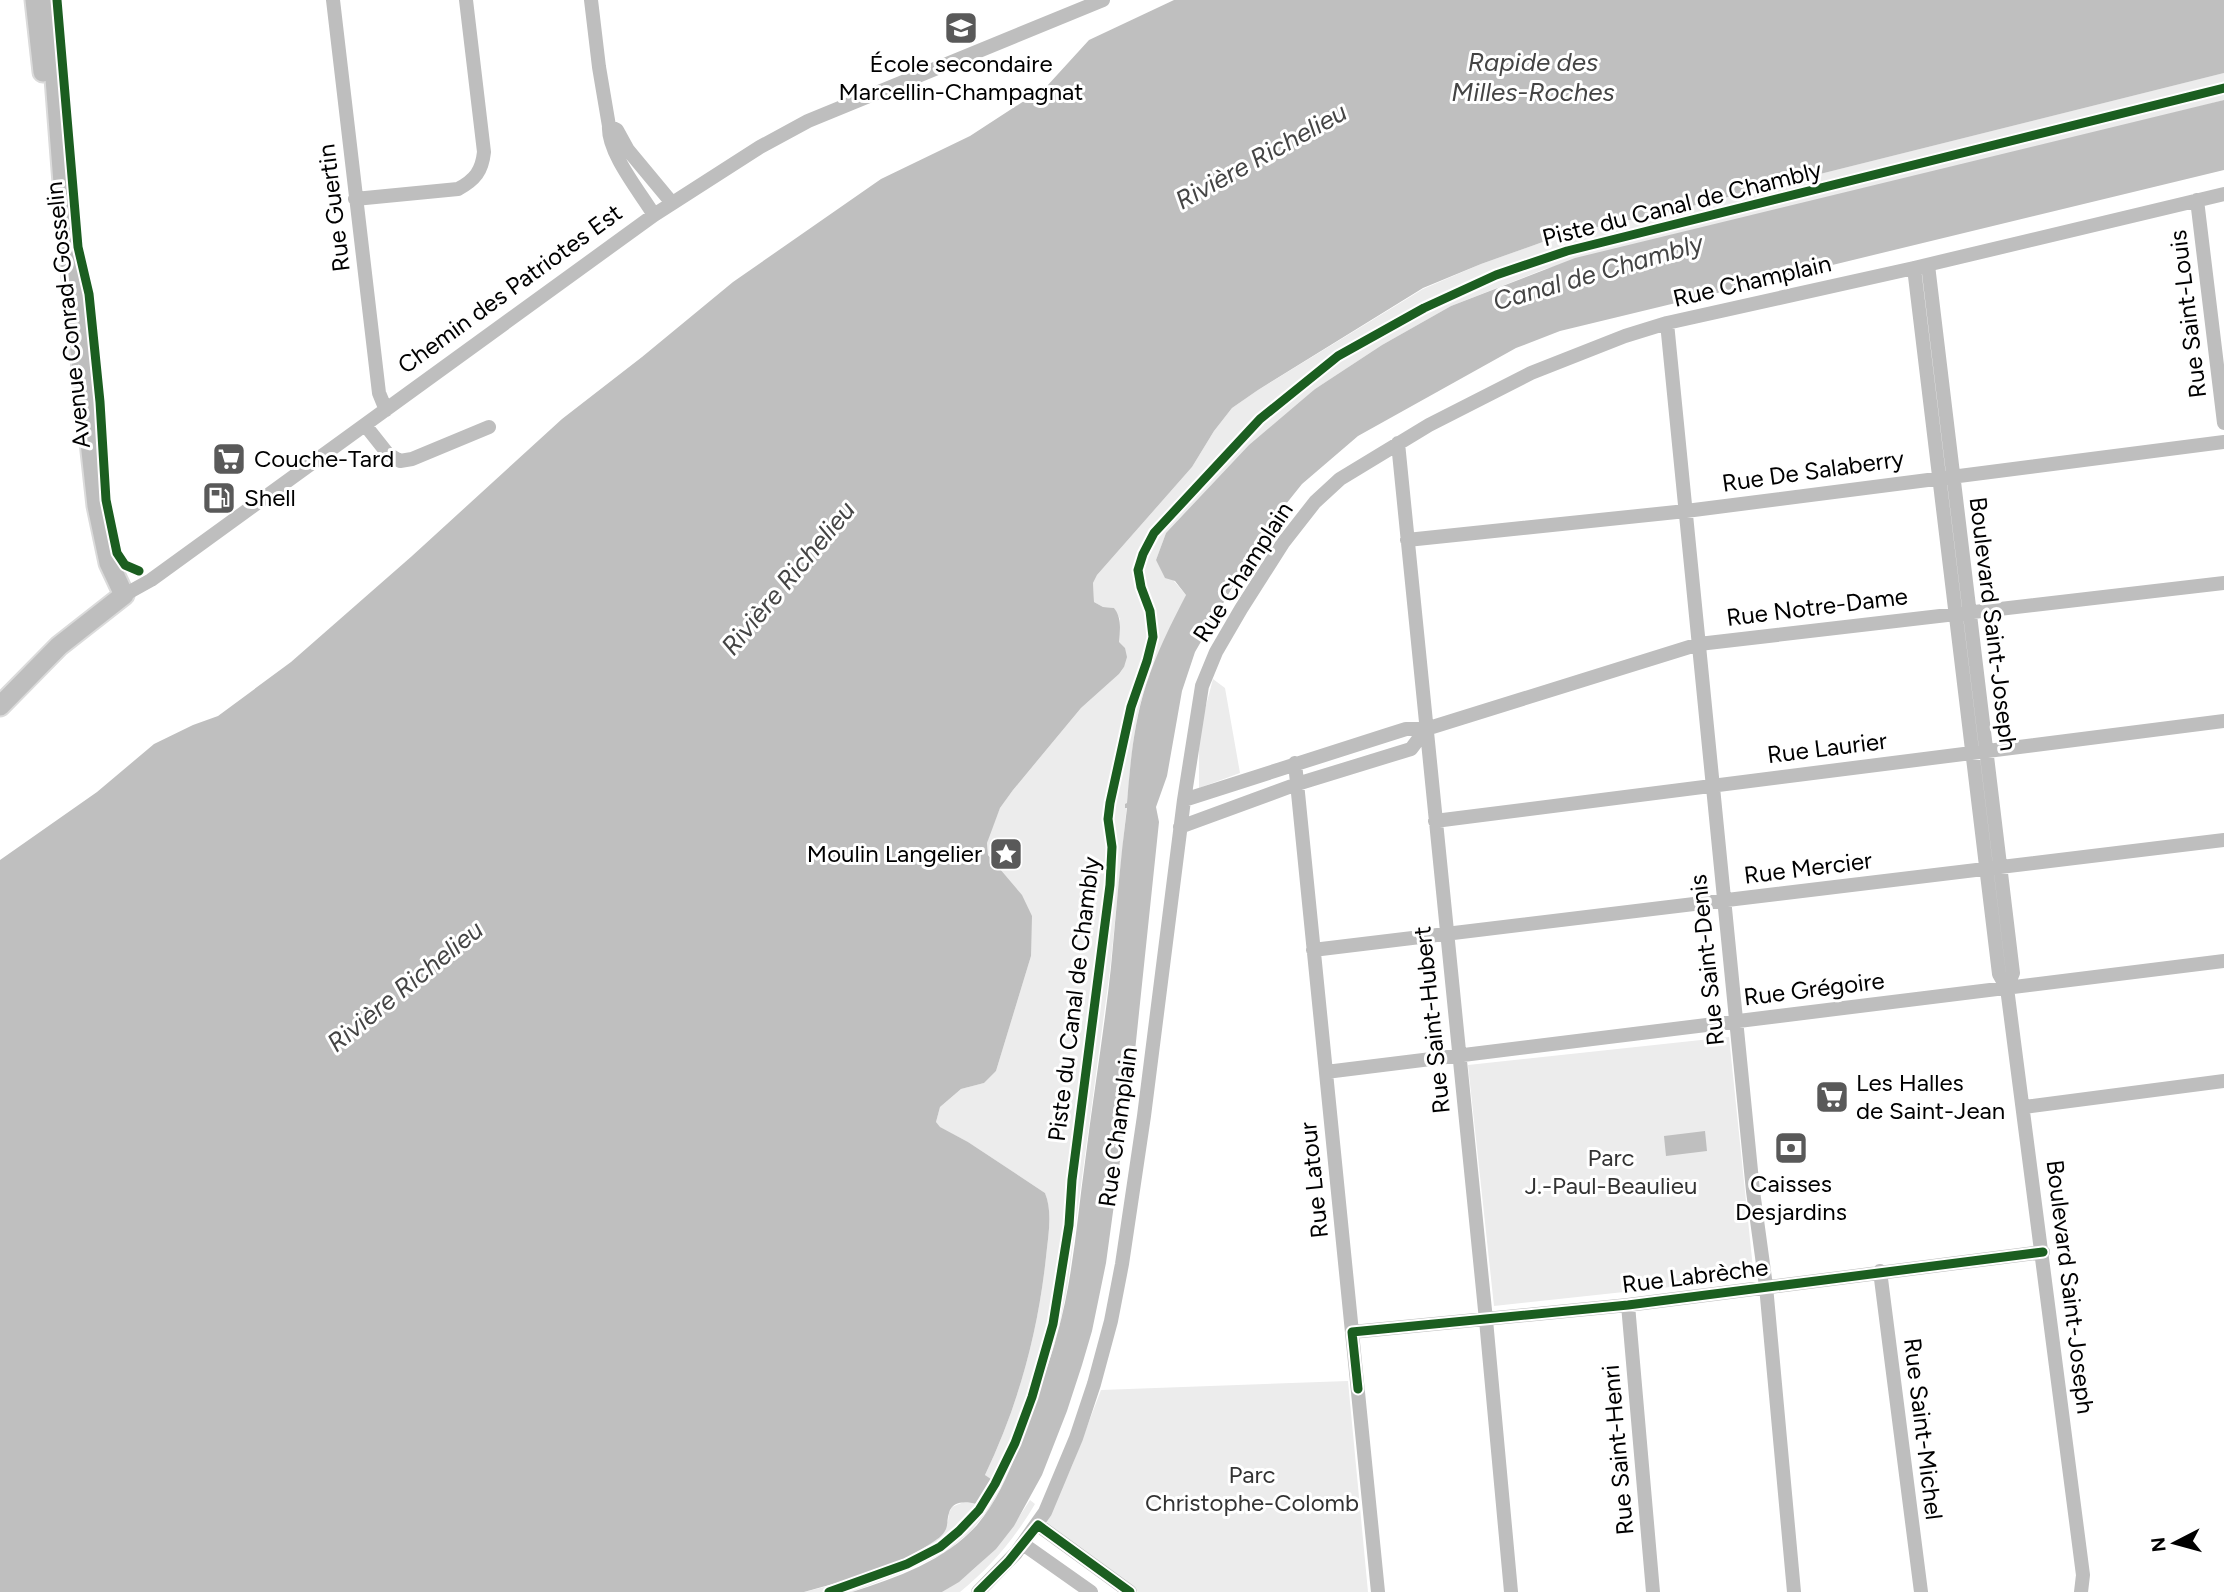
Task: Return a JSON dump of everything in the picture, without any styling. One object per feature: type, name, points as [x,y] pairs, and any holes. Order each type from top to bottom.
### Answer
[{"type":"main road","name":"Avenue Conrad-Gosselin","points":[[35,0],[54,153],[66,222]]},
{"type":"main road","name":"Avenue Conrad-Gosselin","points":[[50,0],[66,222],[99,520],[109,563],[124,595]]},
{"type":"main road","name":"Chemin des Patriotes Est","points":[[0,706],[59,646],[124,595]]},
{"type":"street","name":"Rue Guertin","points":[[333,0],[379,393],[386,410]]},
{"type":"street","points":[[355,199],[458,189],[472,181],[482,168],[484,152],[466,0]]},
{"type":"street","points":[[592,0],[608,135],[619,159],[654,215]]},
{"type":"street","name":"Chemin des Patriotes Est","points":[[124,595],[151,580],[654,215],[760,147],[808,121],[1103,0]]},
{"type":"street","points":[[609,126],[617,130],[628,150],[673,202]]},
{"type":"street","name":"Rue Champlain","points":[[978,1592],[1008,1562],[1038,1525],[1045,1512],[1076,1438],[1111,1321],[1144,1116],[1180,827],[1202,687],[1216,652],[1241,609],[1283,543],[1315,502],[1340,478],[1398,443],[1531,373],[1625,336],[1667,323],[2224,194]]},
{"type":"street","name":"Rue Saint-Louis","points":[[2197,200],[2224,423]]},
{"type":"street","name":"Boulevard Saint-Joseph","points":[[1921,266],[1994,868],[1999,974],[2007,988],[2024,1107],[2082,1575],[2081,1592]]},
{"type":"street","name":"Rue Saint-Denis","points":[[1667,323],[1736,1021],[1766,1286],[1794,1592]]},
{"type":"street","points":[[365,425],[392,458],[400,461],[412,459],[489,427]]},
{"type":"street","name":"Rue De Salaberry","points":[[1407,540],[1686,511],[2224,442]]},
{"type":"street","name":"Rue Saint-Hubert","points":[[1398,443],[1511,1592]]},
{"type":"street","name":"Rue Notre-Dame","points":[[1184,800],[1406,729],[1426,729],[1699,644],[2224,583]]},
{"type":"street","name":"Rue Laurier","points":[[1435,821],[2224,721]]},
{"type":"street","name":"Rue Notre-Dame","points":[[1180,827],[1297,784],[1411,749],[1426,729]]},
{"type":"street","name":"Rue Latour","points":[[1294,763],[1378,1592]]},
{"type":"street","name":"Rue Mercier","points":[[1313,950],[2224,840]]},
{"type":"street","name":"Rue Grégoire","points":[[1326,1072],[2224,961]]},
{"type":"street","points":[[2024,1107],[2224,1081]]},
{"type":"street","name":"Rue Labrèche","points":[[1352,1332],[1628,1305],[2043,1252]]},
{"type":"street","name":"Rue Saint-Michel","points":[[1880,1271],[1922,1592]]},
{"type":"street","name":"Rue Saint-Henri","points":[[1628,1305],[1653,1592]]},
{"type":"street","points":[[1038,1525],[1130,1592]]},
{"type":"street","points":[[1023,1544],[1091,1592]]},
{"type":"green space","points":[[2224,73],[2224,100],[1545,269],[1451,306],[1382,345],[1315,389],[1166,533],[1156,560],[1186,595],[1150,674],[1138,713],[1110,970],[1067,1289],[1058,1333],[1020,1446],[990,1508],[970,1532],[945,1553],[852,1592],[804,1592],[871,1573],[926,1547],[948,1521],[952,1507],[966,1501],[991,1479],[985,1475],[1017,1396],[1032,1341],[1042,1285],[1049,1216],[1045,1193],[968,1142],[939,1127],[936,1122],[940,1107],[961,1089],[984,1083],[996,1071],[1031,956],[1000,871],[988,854],[987,843],[1000,808],[1013,790],[1081,708],[1124,667],[1119,642],[1120,619],[1114,608],[1103,607],[1094,602],[1093,583],[1097,575],[1192,467],[1232,408],[1423,289],[1481,264],[1565,234],[1676,210]]},
{"type":"green space","points":[[1213,679],[1225,688],[1240,773],[1199,788],[1199,732]]},
{"type":"green space","name":"Parc J.-Paul-Beaulieu","points":[[1729,1037],[1754,1278],[1494,1306],[1468,1065]]},
{"type":"green space","name":"Parc Christophe-Colomb","points":[[1348,1381],[1368,1592],[1138,1592],[1044,1525],[1072,1466],[1101,1390]]},
{"type":"green space","points":[[1030,1500],[1035,1504],[1011,1540],[992,1562],[960,1592],[942,1592],[992,1552]]},
{"type":"water","points":[[1174,0],[2224,0],[2224,73],[1676,210],[1565,234],[1423,288],[1232,408],[1192,467],[1097,575],[1093,583],[1094,602],[1103,607],[1114,608],[1117,612],[1120,624],[1119,642],[1125,648],[1127,657],[1124,667],[1081,708],[1013,790],[1000,808],[987,843],[988,855],[1022,895],[1032,916],[1031,956],[996,1071],[984,1083],[961,1089],[940,1107],[936,1122],[1045,1193],[1049,1208],[1049,1233],[1032,1341],[1017,1396],[985,1475],[991,1479],[976,1504],[964,1502],[953,1506],[945,1531],[935,1541],[885,1567],[804,1592],[0,1592],[0,860],[97,792],[154,744],[218,716],[291,662],[562,419],[733,282],[881,179],[970,136],[1047,86],[1089,40]]},
{"type":"water","name":"Canal de Chambly","points":[[2224,100],[2224,170],[1560,331],[1516,348],[1358,436],[1302,484],[1266,529],[1195,652],[1182,691],[1167,776],[1156,807],[1159,822],[1135,1051],[1106,1263],[1082,1365],[1042,1475],[1014,1526],[996,1549],[959,1582],[942,1592],[852,1592],[886,1581],[935,1558],[977,1525],[1008,1473],[1054,1345],[1071,1271],[1105,1016],[1127,808],[1125,804],[1136,728],[1150,673],[1186,595],[1175,581],[1165,578],[1156,560],[1166,533],[1249,445],[1315,389],[1382,345],[1451,306],[1575,258]]},
{"type":"water","points":[[1705,1131],[1707,1151],[1666,1156],[1664,1136]]},
{"type":"cycle path","points":[[57,0],[78,247],[89,294],[100,402],[106,500],[117,553],[125,565],[139,571]]},
{"type":"cycle path","name":"Piste du Canal de Chambly","points":[[829,1592],[907,1564],[940,1547],[959,1531],[979,1510],[995,1484],[1015,1443],[1032,1397],[1053,1324],[1069,1225],[1072,1180],[1110,885],[1110,803],[1131,707],[1153,637],[1150,611],[1138,570],[1154,533],[1260,419],[1338,356],[1424,308],[1496,275],[1567,251],[2224,88]]},
{"type":"cycle path","points":[[1358,1389],[1352,1332],[1628,1305],[2043,1252]]},
{"type":"cycle path","points":[[978,1592],[1008,1562],[1038,1525],[1130,1592]]},
{"type":"place","name":"École secondaire Marcellin-Champagnat","points":[[961,28]]},
{"type":"place","name":"Couche-Tard","points":[[229,459]]},
{"type":"place","name":"Shell","points":[[219,498]]},
{"type":"place","name":"Moulin Langelier","points":[[1006,854]]},
{"type":"place","name":"Les Halles de Saint-Jean","points":[[1832,1097]]},
{"type":"place","name":"Caisses Desjardins","points":[[1791,1148]]},
{"type":"water label","name":"Rapide des Milles-Roches","points":[[1533,77]]},
{"type":"water label","name":"Rivière Richelieu","points":[[1261,156]]},
{"type":"water label","name":"Rivière Richelieu","points":[[788,578]]},
{"type":"water label","name":"Rivière Richelieu","points":[[405,986]]}]
